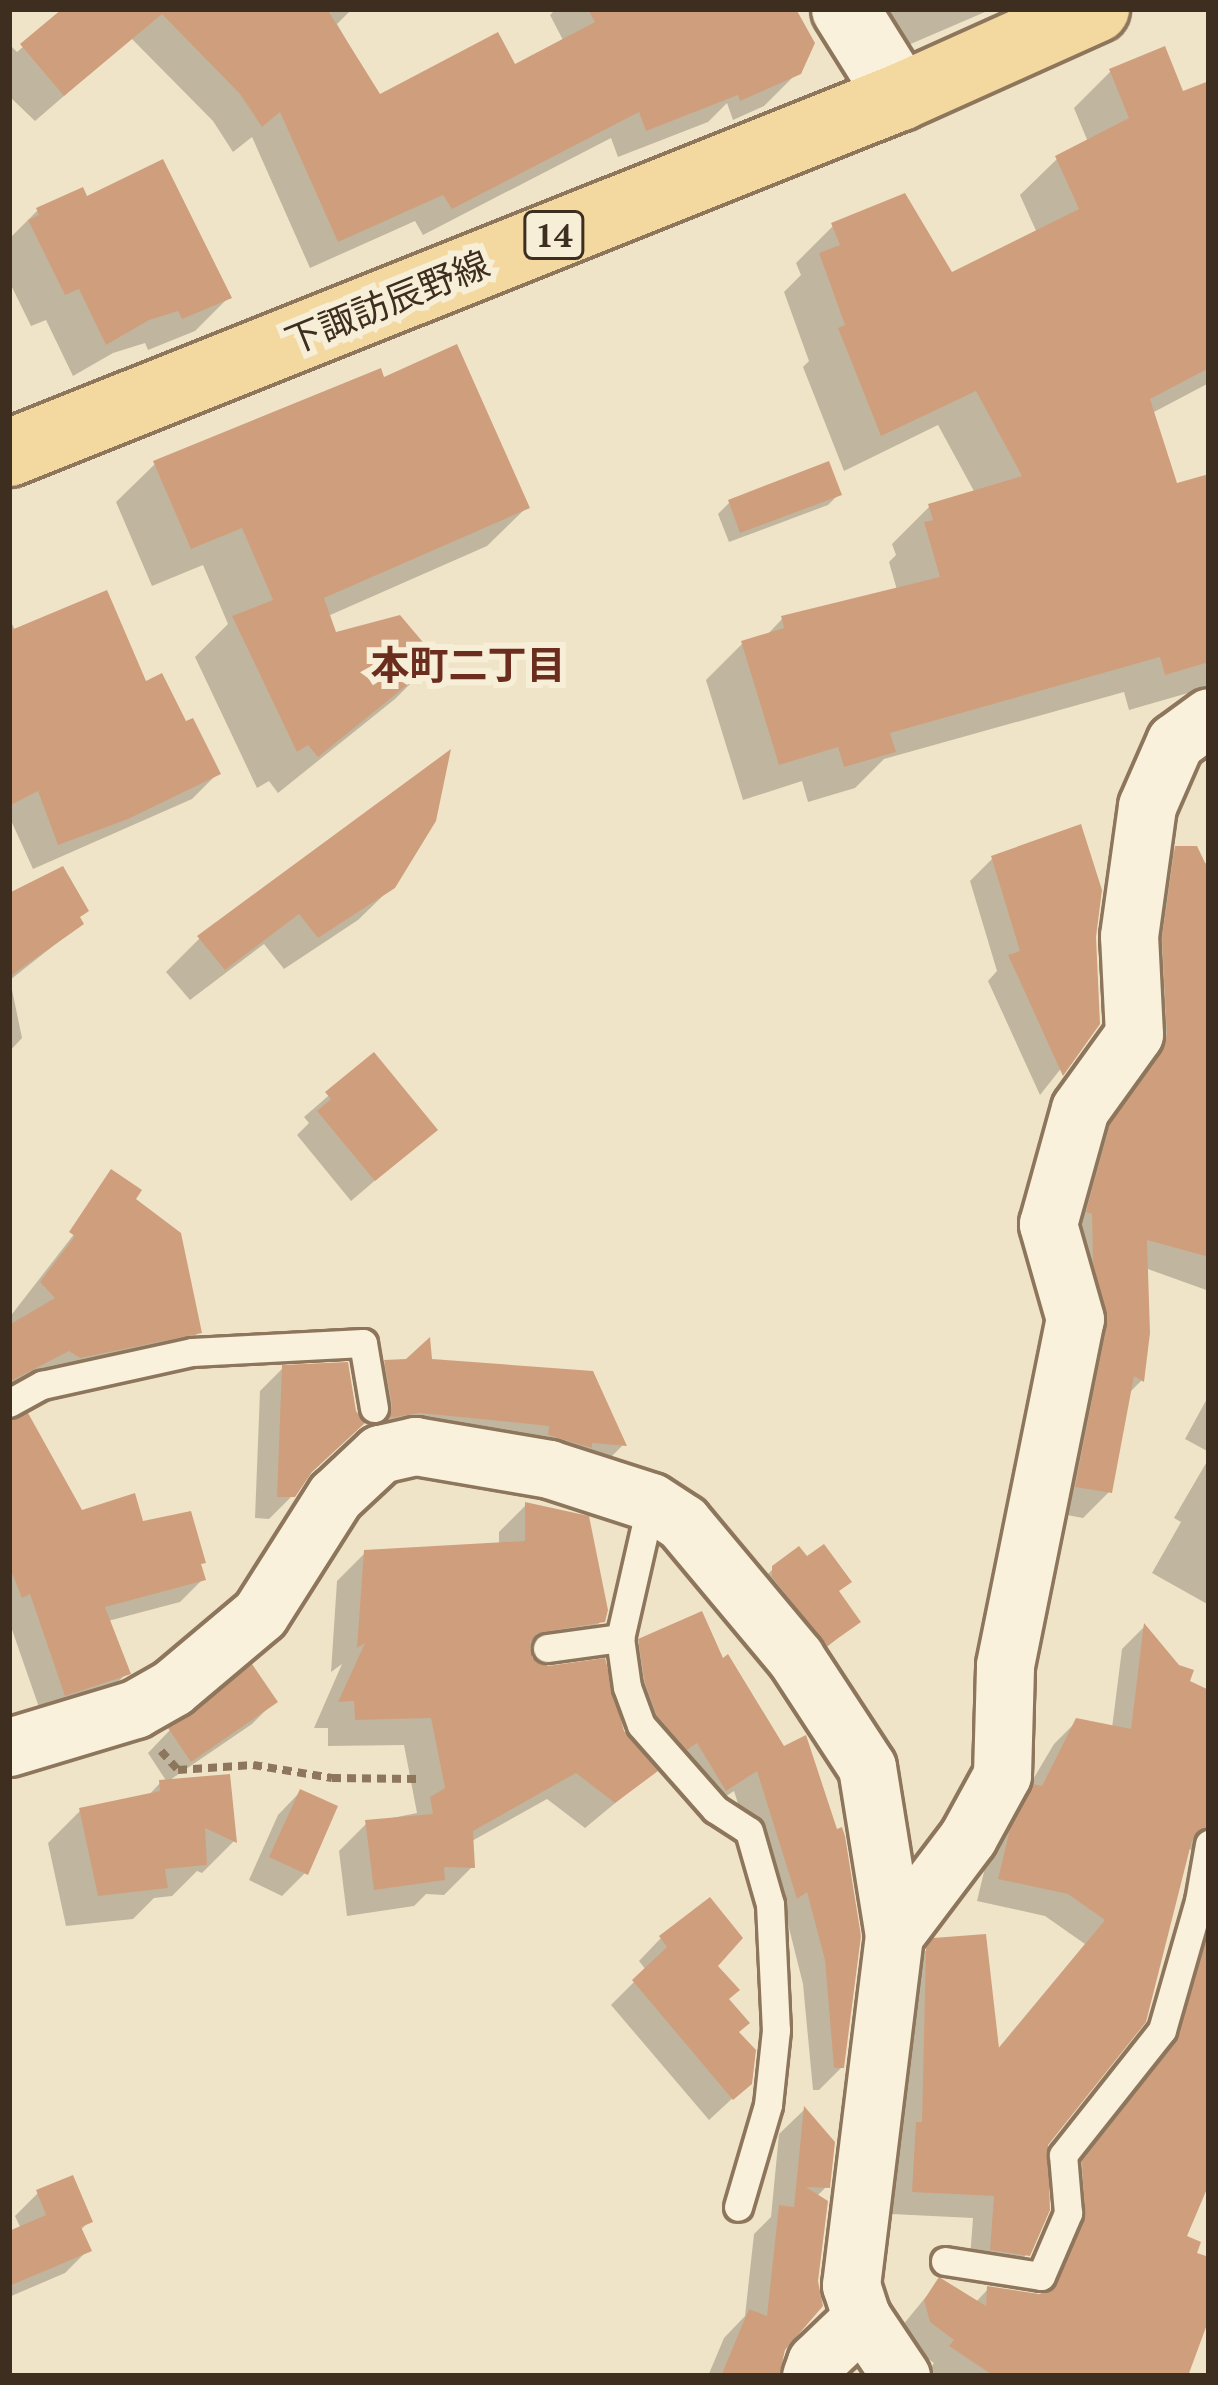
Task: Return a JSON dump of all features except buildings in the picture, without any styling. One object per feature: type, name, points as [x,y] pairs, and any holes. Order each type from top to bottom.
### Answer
[{"type":"main road","name":"下諏訪辰野線","points":[[9,453],[900,98],[1096,9]]},
{"type":"street","points":[[845,9],[900,98]]},
{"type":"street","points":[[894,1935],[968,1838],[1002,1775],[1005,1665],[1075,1319],[1048,1224],[1080,1109],[1134,1034],[1129,936],[1147,806],[1175,742],[1209,717]]},
{"type":"street","points":[[9,1747],[136,1709],[172,1688],[260,1614],[377,1431],[416,1446],[549,1469],[651,1502],[683,1523],[795,1657],[867,1767],[894,1935],[851,2284],[862,2318],[901,2376]]},
{"type":"street","points":[[811,2376],[817,2362],[862,2318]]},
{"type":"lane","points":[[9,1403],[42,1385],[192,1352],[363,1343],[377,1431]]},
{"type":"lane","points":[[651,1502],[620,1638],[627,1687],[641,1725],[715,1810],[748,1831],[770,1904],[776,2030],[768,2105],[738,2206]]},
{"type":"lane","points":[[548,1648],[620,1638]]},
{"type":"lane","points":[[945,2261],[1041,2276],[1068,2213],[1063,2155],[1162,2030],[1199,1901],[1209,1844]]},
{"type":"path","points":[[178,1770],[253,1765],[332,1778],[417,1779]]},
{"type":"district","name":"本町二丁目","points":[[468,664]]}]
